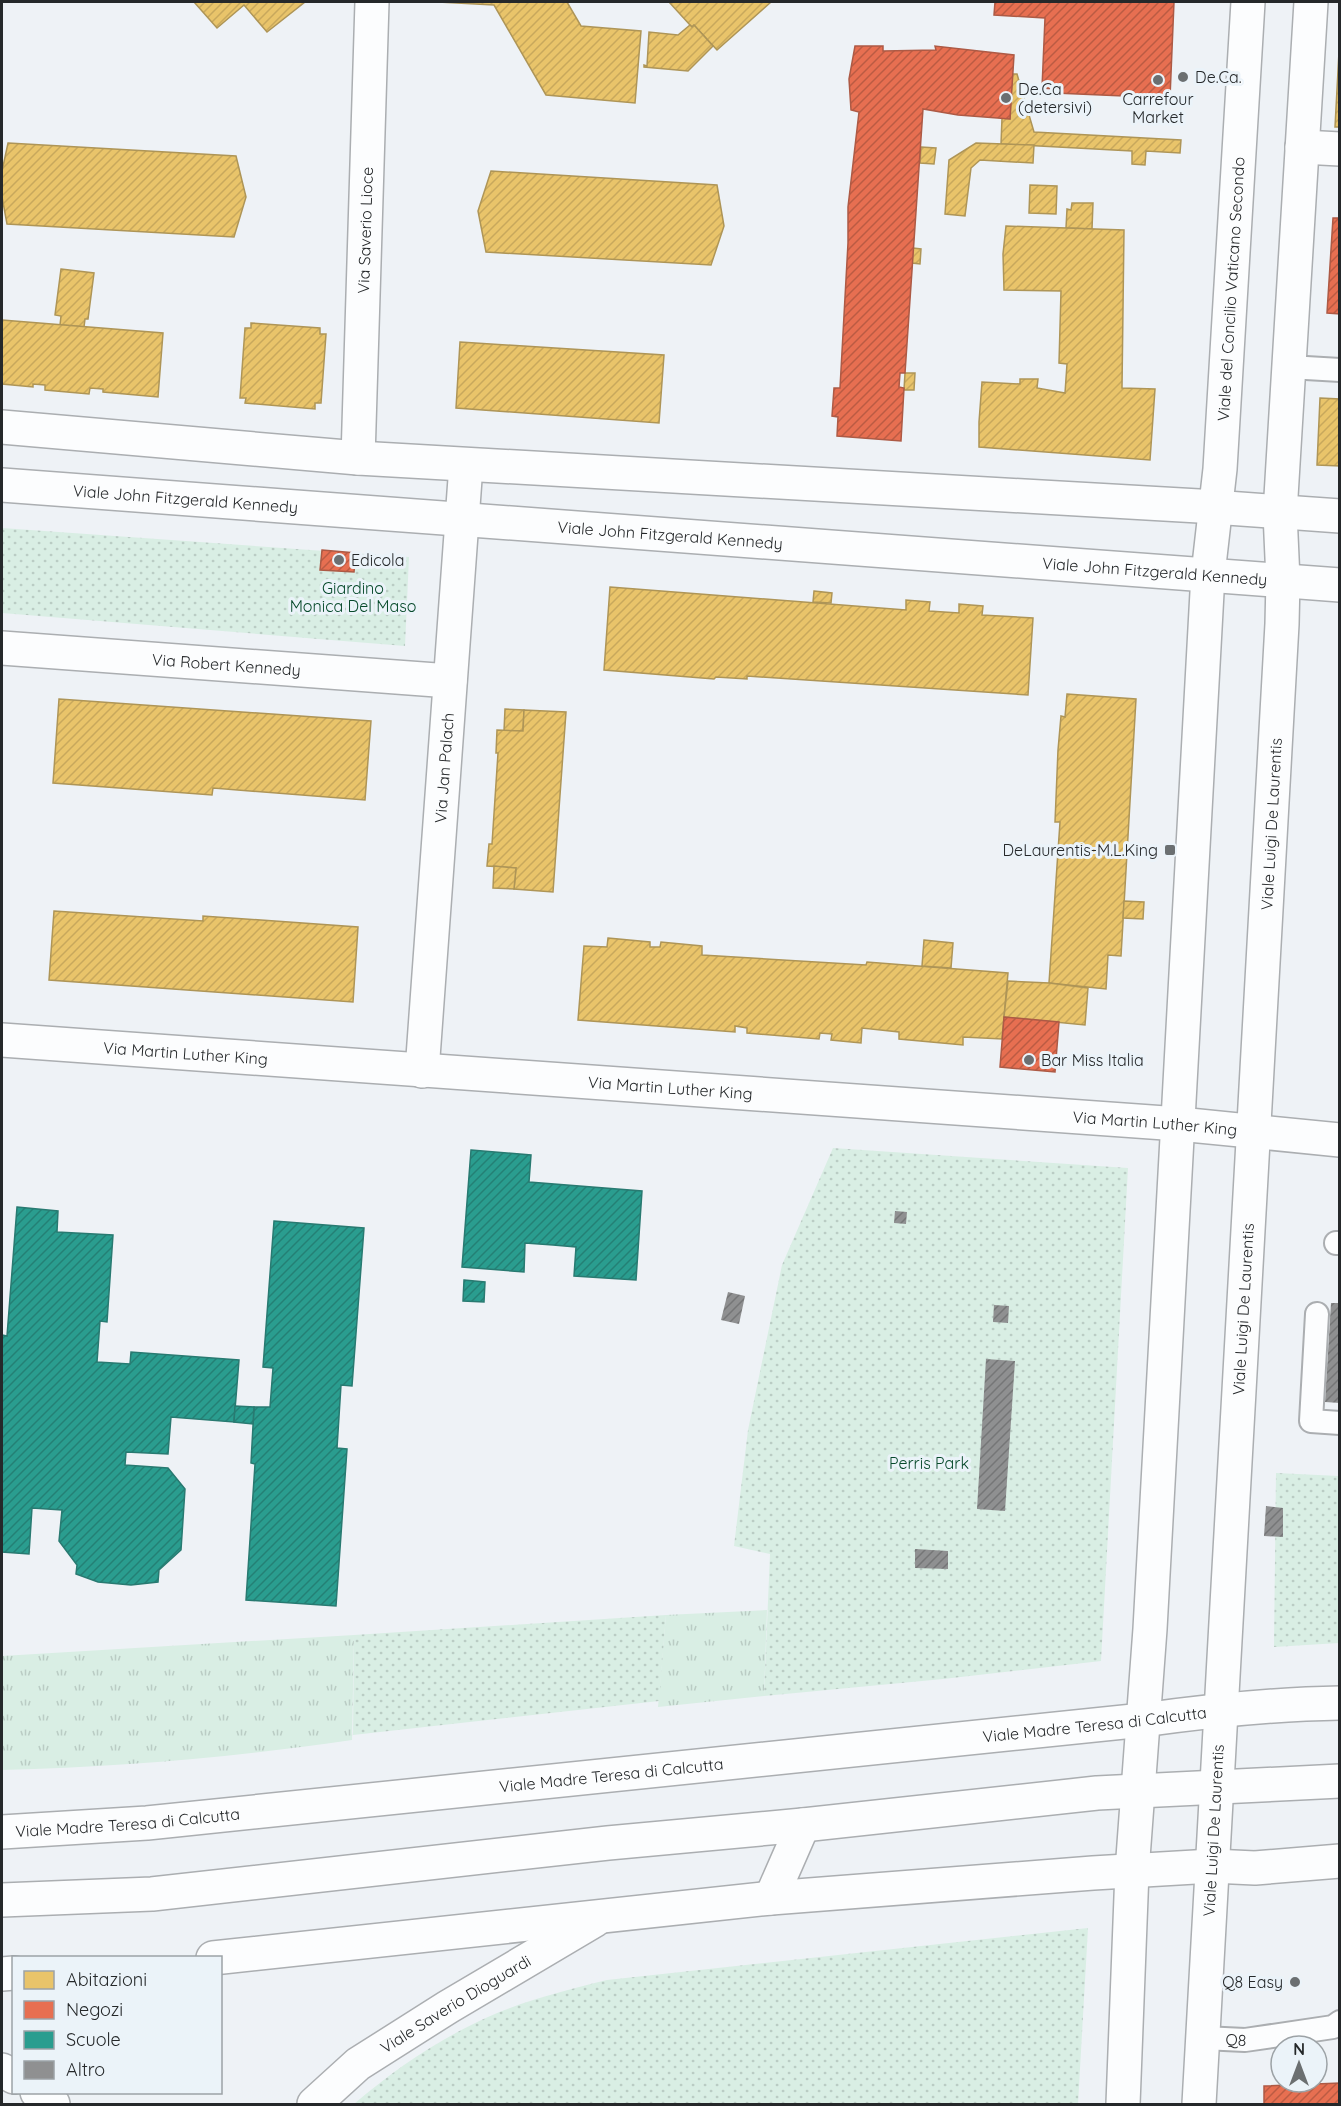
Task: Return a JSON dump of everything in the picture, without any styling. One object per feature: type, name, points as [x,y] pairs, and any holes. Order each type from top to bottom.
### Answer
[{"type":"street","name":"Via Saverio Lioce","points":[[358,458],[372,2]]},
{"type":"street","name":"Viale del Concilio Vaticano Secondo","points":[[1208,574],[1216,508],[1248,2]]},
{"type":"street","points":[[1280,513],[1311,2]]},
{"type":"street","points":[[1302,147],[1340,149]]},
{"type":"street","points":[[2,427],[358,458],[1340,516]]},
{"type":"street","name":"Via Jan Palach","points":[[422,1071],[466,465]]},
{"type":"street","name":"Viale John Fitzgerald Kennedy","points":[[2,485],[1340,585]]},
{"type":"street","name":"Viale Luigi De Laurentis","points":[[1200,2104],[1215,1787],[1254,1131],[1283,580],[1280,513]]},
{"type":"street","points":[[1123,2104],[1132,1871],[1150,1629],[1208,574]]},
{"type":"street","name":"Via Robert Kennedy","points":[[2,648],[450,681]]},
{"type":"street","name":"Via Martin Luther King","points":[[2,1040],[1179,1124],[1340,1140]]},
{"type":"street","name":"Viale Madre Teresa di Calcutta","points":[[2,1832],[200,1818],[1143,1720],[1221,1709],[1340,1702]]},
{"type":"street","points":[[2,1900],[152,1894],[608,1843],[1138,1790],[1340,1781]]},
{"type":"street","points":[[771,1898],[803,1825]]},
{"type":"street","points":[[222,1957],[604,1914],[771,1898],[1132,1871],[1212,1866],[1255,1868],[1340,1860]]},
{"type":"street","name":"Viale Saverio Dioguardi","points":[[314,2104],[358,2064],[448,2007],[604,1914]]},
{"type":"street","points":[[40,2094],[53,2104]]},
{"type":"lane","points":[[1289,367],[1340,370]]},
{"type":"lane","points":[[1317,1314],[1311,1421],[1340,1423]]},
{"type":"lane","name":"Q8","points":[[1203,2038],[1245,2040],[1333,2027],[1340,2022]]},
{"type":"green space","name":"Giardino Monica Del Maso","points":[[2,528],[409,557],[405,646],[2,613]]},
{"type":"green space","name":"Perris Park","points":[[833,1148],[1128,1168],[1101,1661],[764,1696],[770,1554],[734,1546],[748,1430],[782,1265]]},
{"type":"green space","points":[[1276,1473],[1339,1476],[1339,1643],[1274,1647]]},
{"type":"green space","points":[[767,1610],[764,1696],[658,1707],[666,1615]]},
{"type":"green space","points":[[666,1615],[659,1701],[353,1735],[354,1635]]},
{"type":"green space","points":[[354,1635],[352,1740],[178,1760],[2,1770],[2,1656]]},
{"type":"green space","points":[[1088,1928],[1078,2104],[354,2104],[418,2056],[470,2026],[532,2000],[607,1980]]},
{"type":"building: Abitazioni","points":[[194,2],[305,2],[267,32],[244,5],[217,28]]},
{"type":"building: Abitazioni","points":[[438,2],[567,2],[581,26],[641,31],[635,103],[546,95],[494,5]]},
{"type":"building: Abitazioni","points":[[669,2],[771,2],[717,50]]},
{"type":"building: Abitazioni","points":[[690,25],[692,27],[694,25],[713,46],[688,71],[644,67],[644,65],[647,66],[649,32],[678,35]]},
{"type":"building: Abitazioni","points":[[1340,33],[1340,127],[1335,127]]},
{"type":"building: Abitazioni","points":[[1012,74],[1017,74],[1034,132],[1181,140],[1180,153],[1146,151],[1145,165],[1132,164],[1132,151],[1001,144],[1002,118],[1010,119]]},
{"type":"building: Abitazioni","points":[[8,143],[236,156],[246,197],[234,237],[7,224],[2,197],[2,171]]},
{"type":"building: Abitazioni","points":[[976,143],[1034,145],[1033,163],[980,160],[971,168],[965,216],[945,214],[949,160]]},
{"type":"building: Abitazioni","points":[[921,147],[936,148],[934,164],[920,163]]},
{"type":"building: Abitazioni","points":[[491,171],[717,185],[724,226],[711,265],[486,252],[478,211]]},
{"type":"building: Abitazioni","points":[[1030,185],[1057,186],[1056,214],[1029,213]]},
{"type":"building: Abitazioni","points":[[1072,203],[1093,203],[1092,229],[1066,228],[1067,209],[1071,210]]},
{"type":"building: Abitazioni","points":[[1006,226],[1124,230],[1122,388],[1155,389],[1150,460],[979,447],[982,382],[1020,384],[1020,379],[1038,379],[1037,388],[1065,393],[1067,364],[1059,363],[1061,291],[1004,290],[1003,254]]},
{"type":"building: Abitazioni","points":[[913,248],[921,249],[920,264],[912,263]]},
{"type":"building: Abitazioni","points":[[61,269],[94,273],[88,319],[85,319],[84,327],[60,325],[61,316],[55,315]]},
{"type":"building: Abitazioni","points":[[2,320],[163,333],[158,397],[103,392],[103,389],[90,388],[89,394],[45,390],[45,385],[33,384],[33,387],[2,384]]},
{"type":"building: Abitazioni","points":[[251,323],[320,328],[320,334],[326,334],[321,403],[315,403],[315,409],[245,403],[246,398],[240,398],[245,328],[251,328]]},
{"type":"building: Abitazioni","points":[[460,342],[664,355],[659,423],[456,408]]},
{"type":"building: Abitazioni","points":[[905,373],[915,373],[914,390],[904,390]]},
{"type":"building: Abitazioni","points":[[1320,398],[1340,399],[1340,466],[1317,465]]},
{"type":"building: Abitazioni","points":[[610,587],[906,610],[906,600],[930,602],[929,611],[959,613],[959,604],[983,606],[982,615],[1033,618],[1028,695],[747,676],[747,679],[716,677],[714,679],[604,670]]},
{"type":"building: Abitazioni","points":[[814,591],[832,593],[831,603],[813,602]]},
{"type":"building: Abitazioni","points":[[1067,694],[1136,699],[1121,956],[1108,955],[1106,989],[1049,983],[1060,822],[1055,822],[1058,750],[1061,716],[1065,717]]},
{"type":"building: Abitazioni","points":[[59,699],[371,721],[365,800],[213,788],[212,795],[53,783]]},
{"type":"building: Abitazioni","points":[[505,709],[524,710],[523,731],[504,731]]},
{"type":"building: Abitazioni","points":[[524,710],[566,712],[553,892],[514,889],[516,868],[487,866],[489,844],[492,844],[498,753],[496,753],[497,730],[523,731]]},
{"type":"building: Abitazioni","points":[[494,866],[516,868],[514,889],[493,888]]},
{"type":"building: Abitazioni","points":[[1124,901],[1144,902],[1143,919],[1123,918]]},
{"type":"building: Abitazioni","points":[[54,911],[203,921],[203,916],[358,927],[353,1002],[49,980]]},
{"type":"building: Abitazioni","points":[[608,938],[650,942],[650,947],[660,947],[661,942],[702,946],[702,955],[866,965],[867,962],[1008,973],[1002,1039],[963,1037],[963,1045],[899,1039],[899,1032],[862,1028],[861,1043],[831,1040],[832,1034],[820,1033],[819,1039],[747,1033],[747,1028],[735,1026],[735,1032],[578,1020],[584,946],[607,947]]},
{"type":"building: Abitazioni","points":[[924,940],[953,943],[951,968],[922,966]]},
{"type":"building: Abitazioni","points":[[1008,981],[1088,988],[1085,1025],[1004,1017]]},
{"type":"building: Negozi","points":[[995,2],[1174,2],[1170,98],[1055,93],[1055,89],[1042,88],[1045,18],[994,15]]},
{"type":"building: Negozi","points":[[855,46],[883,46],[883,51],[936,50],[935,46],[1014,55],[1010,119],[958,115],[923,109],[905,373],[900,373],[899,387],[904,388],[901,441],[837,436],[838,417],[832,416],[834,388],[840,388],[848,207],[859,112],[851,110],[849,79]]},
{"type":"building: Negozi","points":[[1333,218],[1340,218],[1340,314],[1327,313]]},
{"type":"building: Negozi","points":[[322,550],[356,553],[354,572],[320,570]]},
{"type":"building: Negozi","points":[[1004,1017],[1059,1022],[1055,1072],[1000,1067]]},
{"type":"building: Negozi","points":[[1329,2083],[1340,2083],[1340,2104],[1264,2104],[1264,2086],[1269,2086],[1269,2094],[1329,2094]]},
{"type":"building: Scuole","points":[[471,1150],[531,1155],[529,1182],[642,1191],[636,1280],[574,1276],[576,1247],[553,1245],[525,1243],[524,1272],[462,1267]]},
{"type":"building: Scuole","points":[[17,1207],[58,1211],[57,1232],[113,1235],[107,1322],[100,1321],[97,1362],[130,1364],[131,1352],[239,1360],[234,1422],[171,1417],[168,1454],[126,1452],[125,1465],[168,1468],[185,1489],[181,1550],[159,1570],[158,1582],[131,1585],[98,1582],[76,1574],[77,1565],[59,1541],[62,1510],[32,1508],[29,1554],[2,1552],[2,1335],[7,1336]]},
{"type":"building: Scuole","points":[[274,1221],[364,1228],[352,1386],[341,1385],[337,1448],[347,1449],[336,1606],[246,1600],[255,1464],[251,1463],[254,1407],[270,1407],[273,1368],[263,1367]]},
{"type":"building: Scuole","points":[[464,1280],[485,1282],[484,1302],[463,1301]]},
{"type":"building: Scuole","points":[[235,1406],[254,1407],[253,1424],[234,1422]]},
{"type":"building: Altro","points":[[895,1211],[907,1212],[906,1224],[894,1223]]},
{"type":"building: Altro","points":[[728,1292],[745,1296],[739,1324],[721,1320]]},
{"type":"building: Altro","points":[[1331,1303],[1340,1303],[1340,1403],[1325,1402]]},
{"type":"building: Altro","points":[[994,1305],[1009,1306],[1008,1323],[993,1322]]},
{"type":"building: Altro","points":[[986,1359],[1015,1361],[1005,1511],[977,1509]]},
{"type":"building: Altro","points":[[1266,1506],[1283,1508],[1283,1537],[1264,1536]]},
{"type":"building: Altro","points":[[915,1549],[948,1551],[948,1569],[915,1568]]},
{"type":"place","name":"De.Ca.","points":[[1183,77]]},
{"type":"place","name":"Carrefour Market","points":[[1158,80]]},
{"type":"place","name":"De.Ca (detersivi)","points":[[1006,98]]},
{"type":"place","name":"Edicola","points":[[339,560]]},
{"type":"place","name":"DeLaurentis-M.L.King","points":[[1170,850]]},
{"type":"place","name":"Bar Miss Italia","points":[[1029,1060]]},
{"type":"place","name":"Q8 Easy","points":[[1295,1982]]}]
